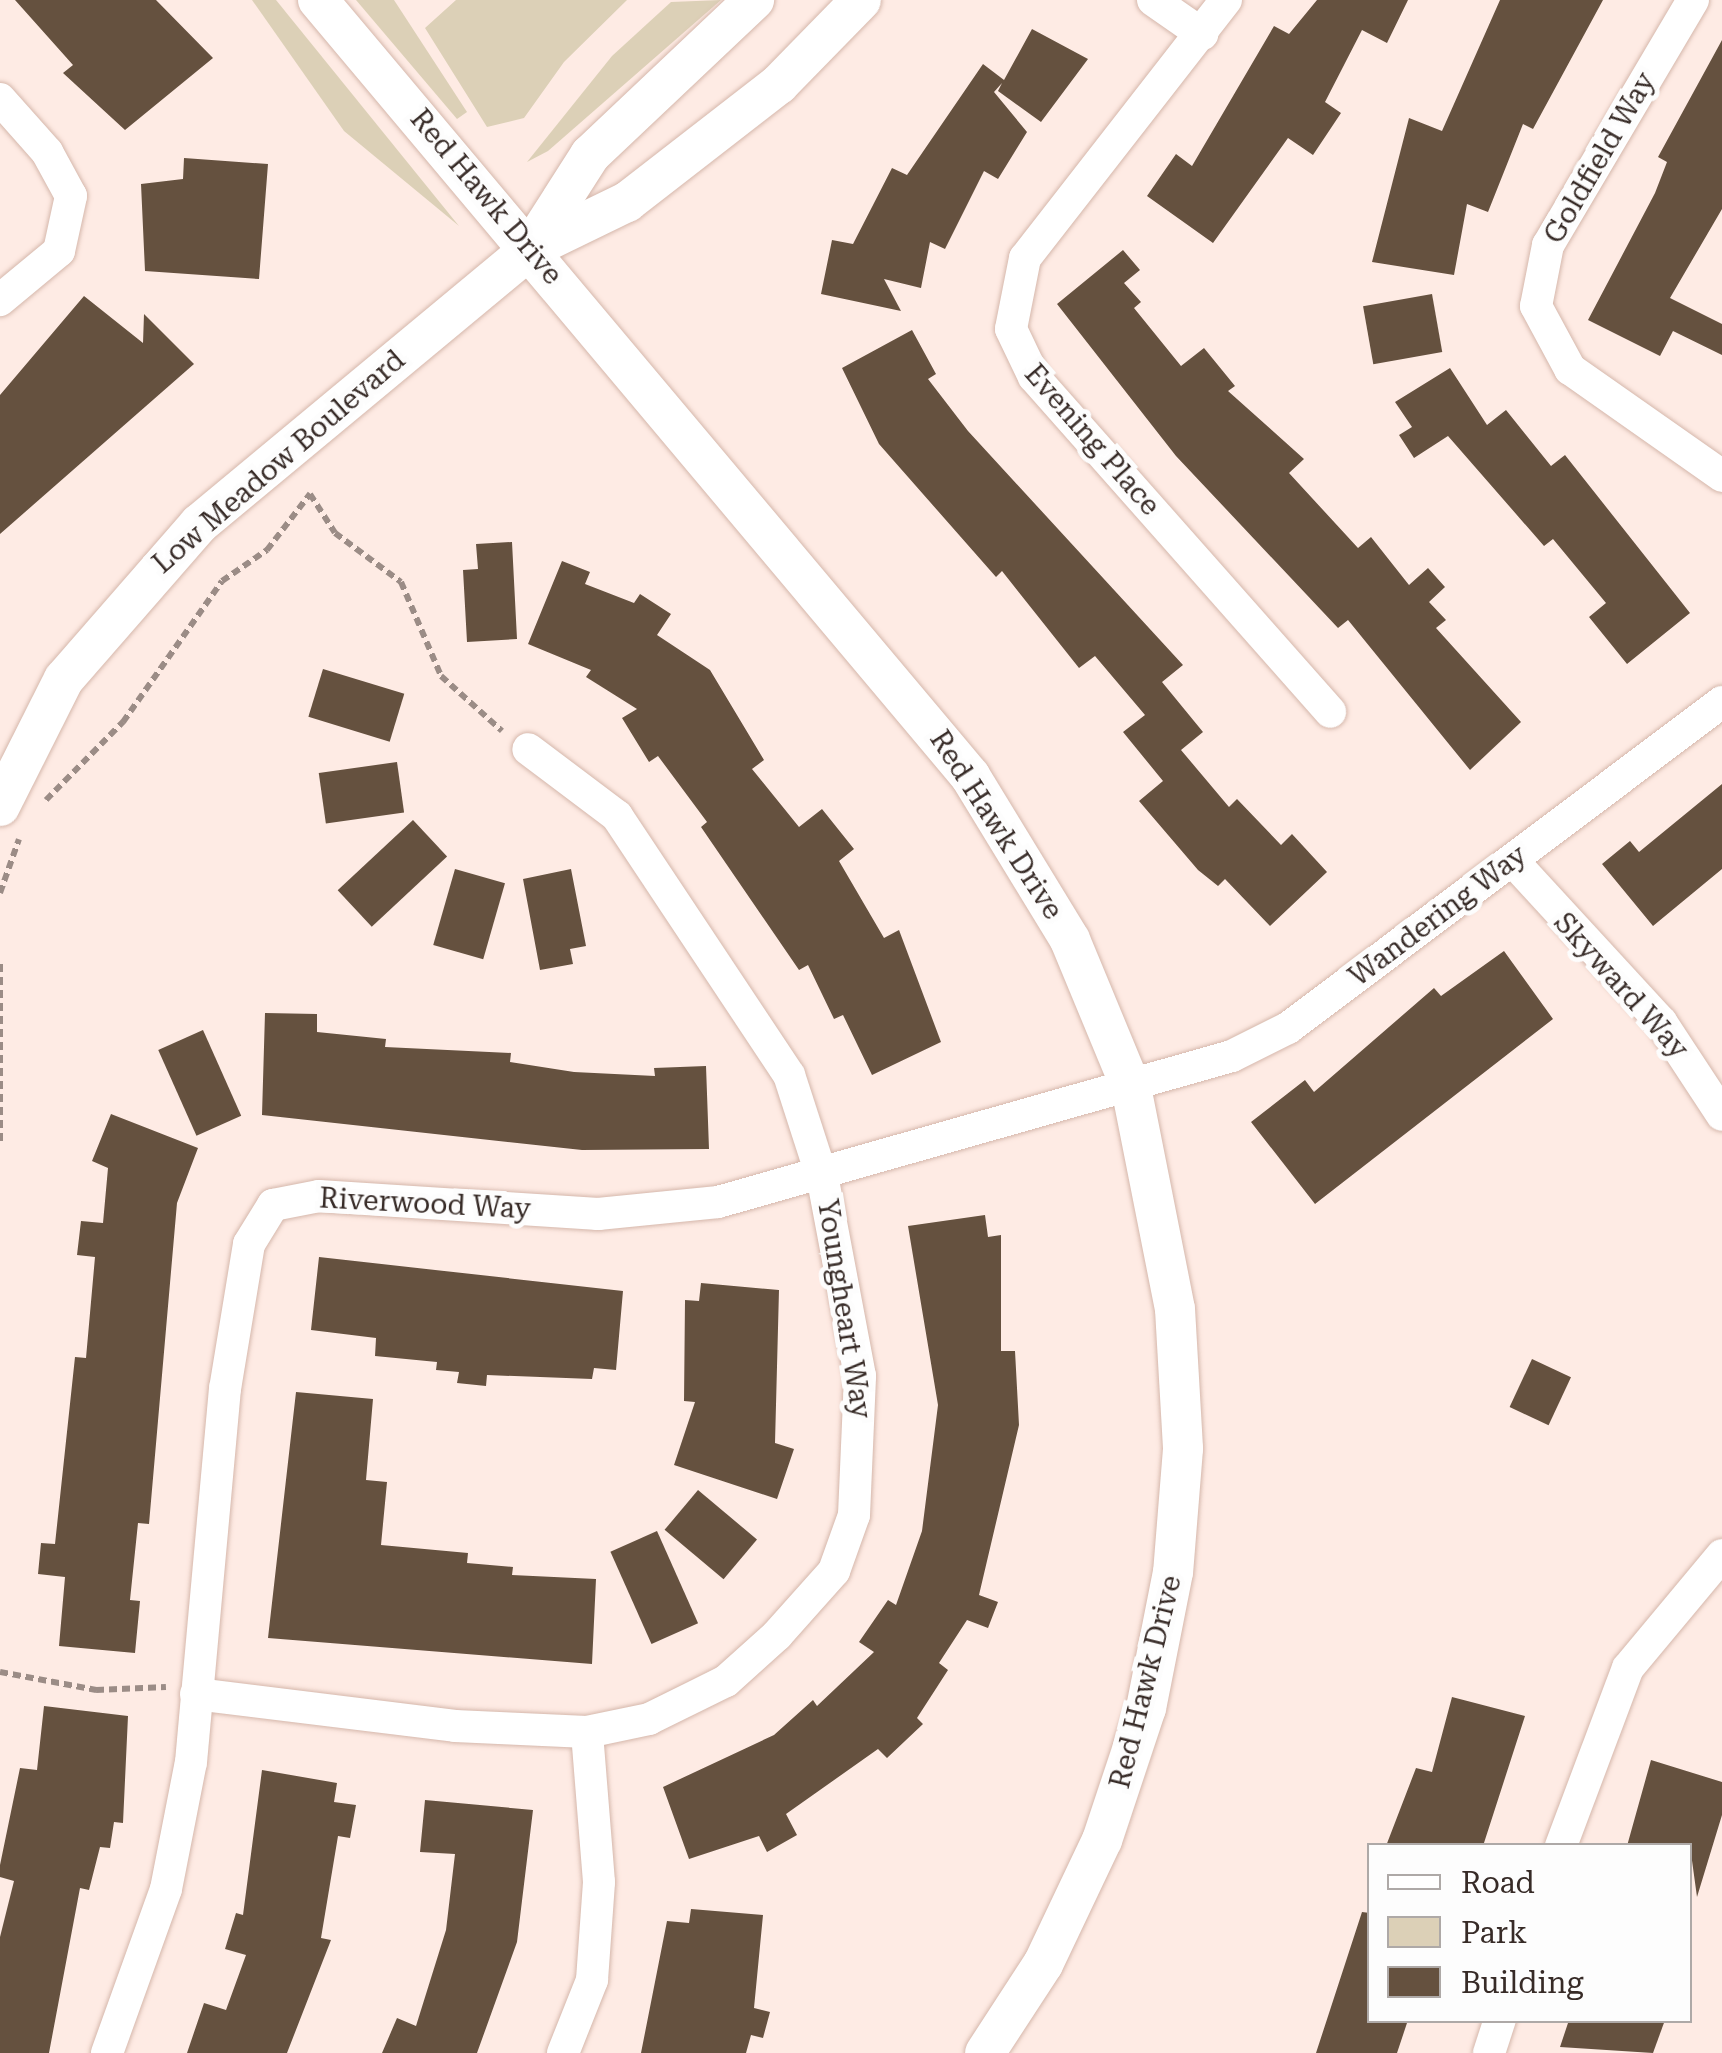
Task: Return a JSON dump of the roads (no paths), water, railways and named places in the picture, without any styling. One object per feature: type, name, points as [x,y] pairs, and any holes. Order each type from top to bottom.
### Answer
[{"type":"street","name":"Red Hawk Drive","points":[[318,0],[970,776],[1070,940],[1131,1087],[1175,1309],[1183,1449],[1174,1572],[1141,1725],[1102,1840],[1043,1964],[985,2053]]},
{"type":"street","name":"Low Meadow Boulevard","points":[[530,249],[590,155],[754,0]]},
{"type":"street","name":"Low Meadow Boulevard","points":[[15,812],[64,680],[150,571],[530,249],[627,202],[779,84],[861,0]]},
{"type":"street","points":[[1153,0],[1202,34]]},
{"type":"street","name":"Evening Place","points":[[1226,0],[1024,258],[1010,330],[1034,377],[1330,712]]},
{"type":"street","name":"Goldfield Way","points":[[1692,0],[1548,245],[1536,306],[1570,368],[1722,476]]},
{"type":"street","points":[[0,100],[71,196],[59,251],[0,300]]},
{"type":"street","name":"Wandering Way","points":[[1131,1087],[1232,1056],[1288,1028],[1722,702]]},
{"type":"street","name":"Youngheart Way","points":[[196,1694],[588,1732],[649,1719],[726,1681],[834,1570],[864,1444],[824,1180],[789,1074],[710,945],[617,816],[528,749]]},
{"type":"street","name":"Skyward Way","points":[[1513,861],[1660,1022],[1722,1115]]},
{"type":"street","name":"Riverwood Way","points":[[108,2053],[166,1888],[196,1694],[225,1390],[248,1244],[273,1205],[319,1196],[598,1214],[824,1180],[1131,1087]]},
{"type":"street","points":[[1561,1843],[1628,1668],[1722,1555]]},
{"type":"street","points":[[563,2053],[592,1980],[599,1882],[588,1732]]},
{"type":"street","points":[[1489,2053],[1499,2023]]}]
